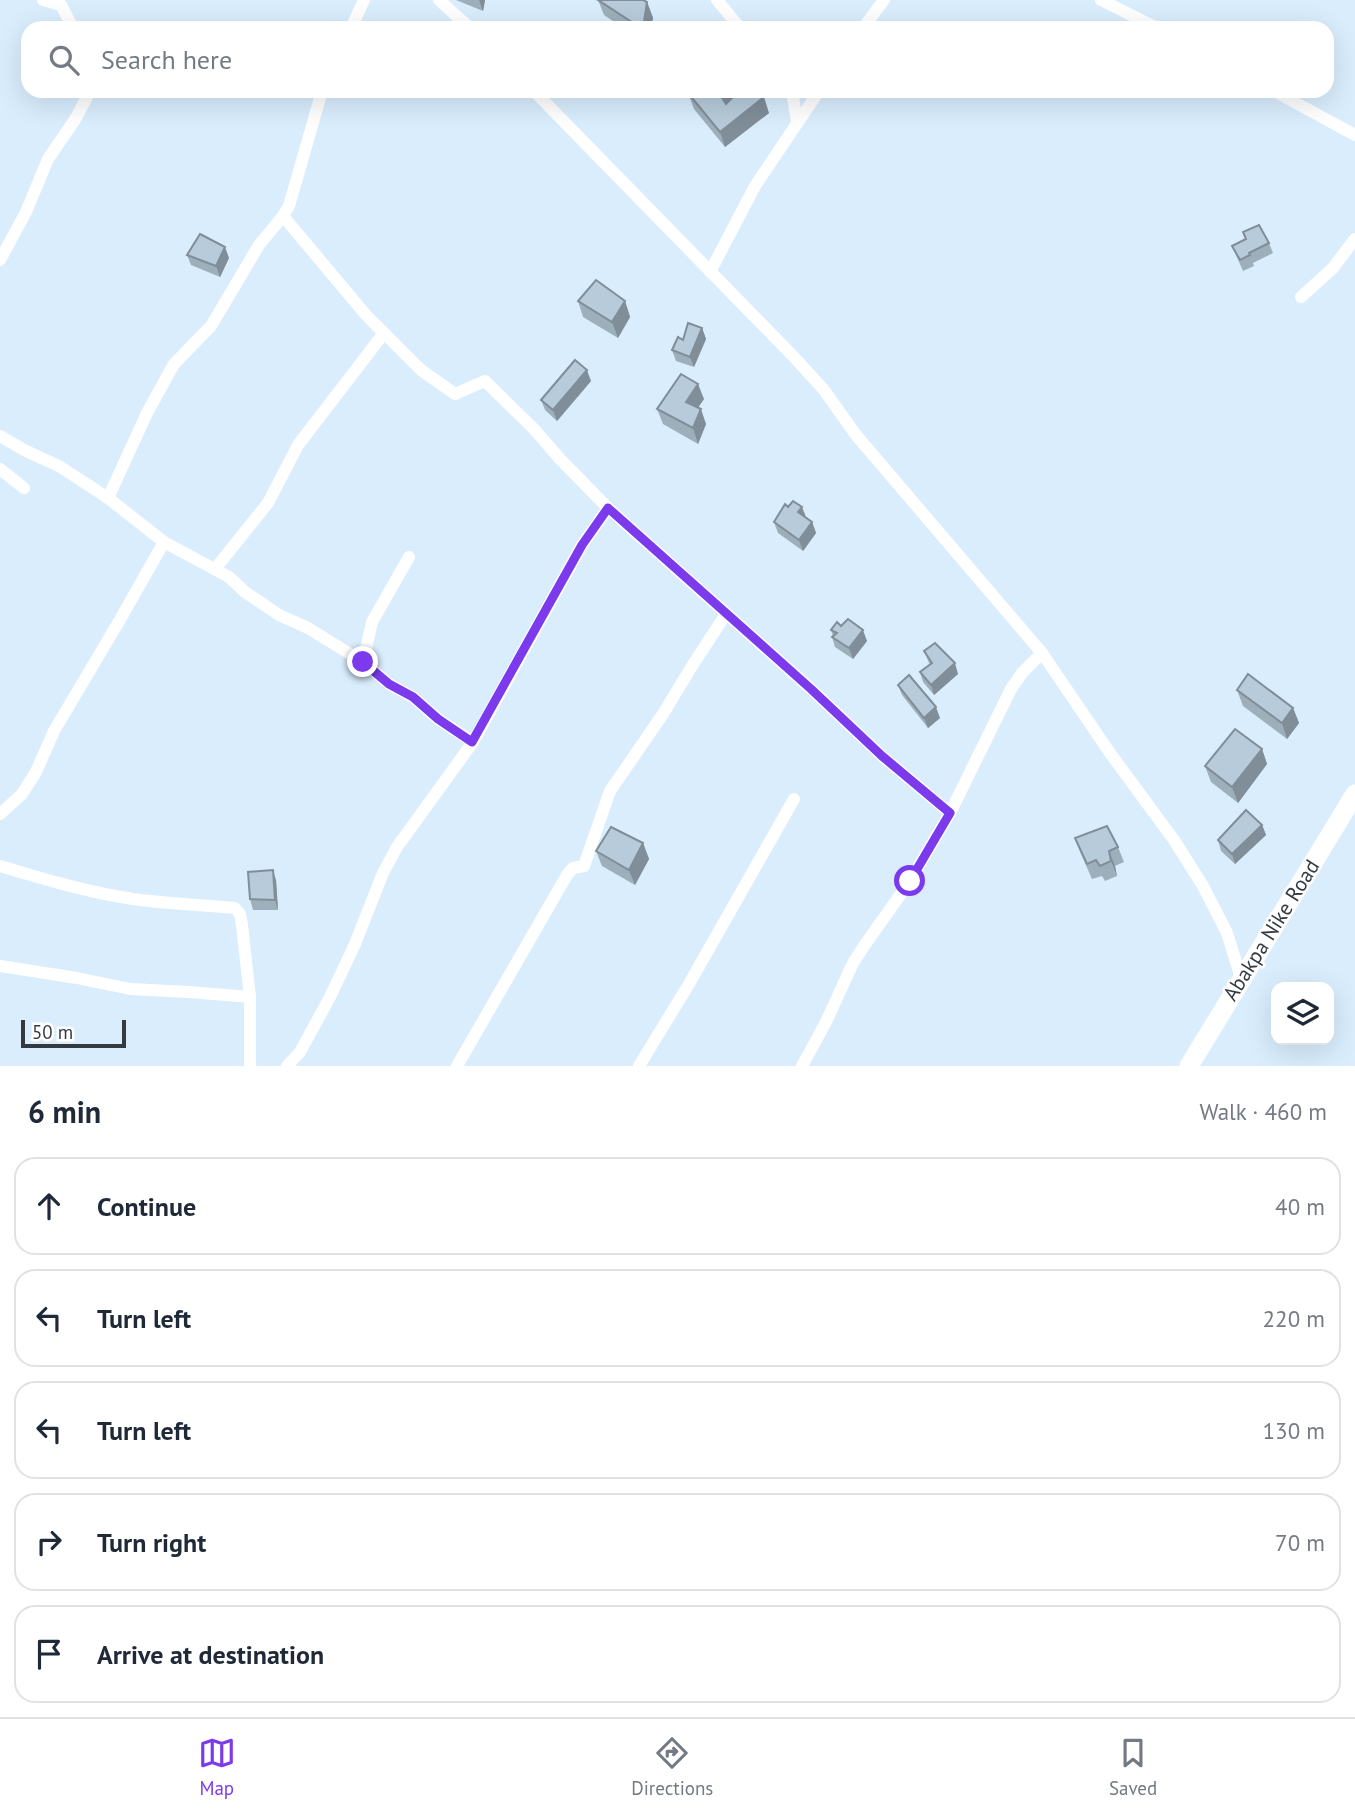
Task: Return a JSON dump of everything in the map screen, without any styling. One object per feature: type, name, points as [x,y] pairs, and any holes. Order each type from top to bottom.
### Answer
[{"type":"main road","name":"Abakpa Nike Road","points":[[1189,1066],[1355,794]]},
{"type":"street","points":[[43,0],[61,5],[69,21]]},
{"type":"street","points":[[354,21],[364,0]]},
{"type":"street","points":[[439,0],[462,21]]},
{"type":"street","points":[[717,0],[734,21]]},
{"type":"street","points":[[868,21],[884,0]]},
{"type":"street","points":[[1101,0],[1143,21]]},
{"type":"street","points":[[0,260],[26,212],[48,159],[86,98]]},
{"type":"street","points":[[107,498],[147,413],[174,364],[211,326],[259,244],[289,206],[321,98]]},
{"type":"street","points":[[541,98],[824,390],[856,435],[1042,653],[1110,753],[1174,840],[1203,886],[1227,933],[1241,978]]},
{"type":"street","points":[[793,98],[797,121]]},
{"type":"street","points":[[709,272],[755,186],[814,98]]},
{"type":"street","points":[[1287,98],[1355,135]]},
{"type":"street","points":[[283,216],[366,315],[421,369],[455,394],[485,381],[608,508],[882,756],[950,813]]},
{"type":"street","points":[[1301,297],[1332,270],[1355,239]]},
{"type":"street","points":[[215,569],[268,503],[298,445],[384,333]]},
{"type":"street","points":[[0,436],[59,466],[107,498],[164,542],[236,581],[245,592],[279,615],[308,628],[363,662],[389,684],[413,697],[438,719],[472,742]]},
{"type":"street","points":[[0,469],[24,488]]},
{"type":"street","points":[[288,1066],[300,1052],[330,997],[355,944],[383,873],[397,847],[472,742],[582,545],[608,508]]},
{"type":"street","points":[[0,814],[22,794],[36,772],[54,730],[164,542]]},
{"type":"street","points":[[363,662],[372,622],[409,557]]},
{"type":"street","points":[[457,1066],[567,875],[573,868],[584,866],[610,791],[663,714],[726,614]]},
{"type":"street","points":[[802,1066],[853,963],[910,881],[950,813],[1011,689],[1022,673],[1042,653]]},
{"type":"street","points":[[639,1066],[794,799]]},
{"type":"street","points":[[0,866],[123,898],[235,908],[240,914],[242,925],[250,997],[250,1066]]},
{"type":"street","points":[[0,966],[130,989],[250,997]]},
{"type":"building","points":[[598,0],[647,2],[644,21],[630,21]]},
{"type":"building","points":[[692,98],[722,98],[726,104],[732,98],[763,98],[720,132]]},
{"type":"building","points":[[1259,225],[1269,243],[1240,260],[1232,246],[1246,239],[1243,232]]},
{"type":"building","points":[[200,234],[225,247],[216,266],[187,255]]},
{"type":"building","points":[[596,280],[625,301],[612,322],[578,301]]},
{"type":"building","points":[[688,323],[702,328],[690,357],[672,350],[678,337],[683,340]]},
{"type":"building","points":[[575,360],[587,370],[553,410],[541,400]]},
{"type":"building","points":[[681,374],[698,384],[686,402],[701,409],[693,428],[657,409]]},
{"type":"building","points":[[793,501],[802,507],[798,512],[812,522],[799,540],[774,522],[785,504],[788,507]]},
{"type":"building","points":[[848,619],[863,630],[849,648],[832,637],[837,633],[831,630],[837,622],[841,626]]},
{"type":"building","points":[[935,643],[955,663],[931,685],[920,672],[932,663],[924,651]]},
{"type":"building","points":[[1248,674],[1293,708],[1282,723],[1237,690]]},
{"type":"building","points":[[909,675],[936,707],[924,718],[898,685]]},
{"type":"building","points":[[1235,729],[1262,749],[1232,787],[1205,766]]},
{"type":"building","points":[[1246,810],[1262,825],[1232,854],[1218,840]]},
{"type":"building","points":[[1107,826],[1118,847],[1109,851],[1111,861],[1100,866],[1096,860],[1087,864],[1075,838]]},
{"type":"building","points":[[611,827],[643,843],[629,870],[596,851]]},
{"type":"building","points":[[273,870],[275,900],[250,899],[248,872]]},
{"type":"route","points":[[363,662],[389,684],[413,697],[438,719],[472,742],[582,545],[608,508],[882,756],[950,813],[910,881]]}]
